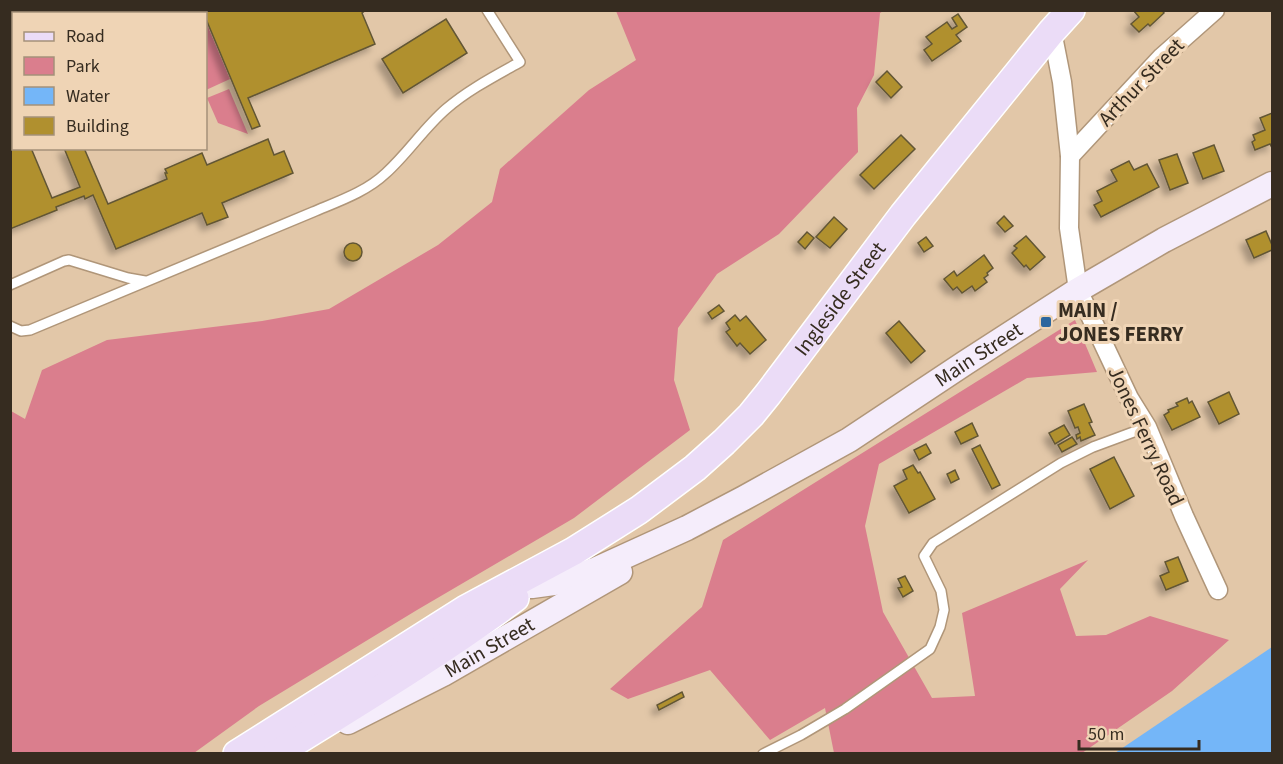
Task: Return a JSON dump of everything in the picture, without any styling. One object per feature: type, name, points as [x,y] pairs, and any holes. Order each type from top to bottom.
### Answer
[{"type":"main road","name":"Ingleside Street","points":[[471,618],[639,510],[695,468],[751,415],[903,216],[1071,10]]},
{"type":"main road","name":"Main Street","points":[[519,586],[561,582],[597,569],[687,528],[849,440],[1078,290],[1164,240],[1272,184]]},
{"type":"main road","name":"Main Street","points":[[284,753],[443,674],[619,573],[687,528]]},
{"type":"main road","name":"Main Street","points":[[237,753],[471,618]]},
{"type":"main road","name":"Main Street","points":[[276,753],[343,712],[471,618]]},
{"type":"street","name":"Arthur Street","points":[[1070,156],[1162,57],[1215,10]]},
{"type":"street","name":"Jones Ferry Road","points":[[1052,31],[1062,81],[1070,156],[1069,228],[1078,290],[1129,398],[1147,427],[1218,590]]},
{"type":"lane","points":[[10,326],[21,331],[30,330],[351,195],[381,177],[446,109],[463,96],[520,62],[488,10]]},
{"type":"lane","points":[[10,285],[69,260],[145,281]]},
{"type":"lane","points":[[763,753],[801,735],[845,709],[930,649],[945,610],[942,591],[924,556],[933,543],[1061,463],[1093,447],[1147,427]]},
{"type":"green space","points":[[616,11],[883,11],[880,13],[874,75],[857,108],[858,152],[779,234],[717,274],[678,328],[674,380],[690,430],[574,518],[259,706],[194,753],[11,753],[11,411],[25,419],[42,370],[107,340],[262,321],[329,309],[438,245],[492,202],[500,169],[589,90],[636,60]]},
{"type":"green space","points":[[207,24],[230,79],[207,90]]},
{"type":"green space","points":[[229,89],[248,134],[218,123],[207,98]]},
{"type":"green space","points":[[1075,320],[1097,372],[1027,378],[879,464],[865,526],[883,612],[932,698],[975,696],[962,613],[1088,560],[1060,589],[1076,636],[1106,635],[1150,616],[1229,640],[1172,691],[1082,753],[834,753],[825,708],[770,740],[710,670],[628,699],[610,689],[702,607],[723,540]]},
{"type":"water","points":[[1272,647],[1272,753],[1115,753]]},
{"type":"building","points":[[31,10],[139,10],[136,12],[28,12]]},
{"type":"building","points":[[202,10],[366,10],[362,13],[375,44],[248,98],[260,126],[252,129],[207,21],[207,12]]},
{"type":"building","points":[[1133,10],[1162,10],[1164,13],[1150,26],[1148,24],[1139,32],[1131,24],[1139,17]]},
{"type":"building","points":[[958,14],[967,27],[956,35],[961,41],[932,61],[924,50],[932,44],[926,37],[947,22],[952,29],[957,26],[952,18]]},
{"type":"building","points":[[446,19],[467,53],[403,93],[382,59]]},
{"type":"building","points":[[887,71],[902,87],[891,98],[876,82]]},
{"type":"building","points":[[10,86],[12,90],[12,150],[32,150],[52,198],[80,187],[65,150],[85,150],[108,204],[167,179],[165,169],[202,153],[207,165],[268,139],[274,155],[284,151],[293,173],[222,203],[228,217],[207,225],[202,213],[116,249],[93,195],[85,199],[84,196],[56,207],[57,210],[10,229]]},
{"type":"building","points":[[1272,113],[1272,148],[1270,144],[1255,150],[1252,142],[1255,140],[1253,135],[1265,130],[1260,118]]},
{"type":"building","points":[[901,135],[915,149],[874,189],[860,175]]},
{"type":"building","points":[[1214,145],[1224,171],[1203,179],[1193,153]]},
{"type":"building","points":[[1177,154],[1188,183],[1170,190],[1159,160]]},
{"type":"building","points":[[1129,161],[1134,170],[1147,164],[1159,187],[1101,217],[1094,205],[1102,201],[1097,191],[1117,181],[1111,170]]},
{"type":"building","points":[[1004,216],[1013,226],[1005,232],[997,223]]},
{"type":"building","points":[[834,217],[847,229],[830,248],[816,237]]},
{"type":"building","points":[[1266,231],[1272,250],[1254,258],[1246,240]]},
{"type":"building","points":[[807,232],[814,238],[805,249],[798,242]]},
{"type":"building","points":[[1026,236],[1045,257],[1030,270],[1026,265],[1024,267],[1012,253],[1017,248],[1014,246]]},
{"type":"building","points":[[926,237],[933,246],[924,252],[918,243]]},
{"type":"building","points":[[353,243],[359,246],[362,252],[359,258],[353,261],[347,258],[344,252],[347,246]]},
{"type":"building","points":[[984,255],[993,268],[984,278],[987,282],[975,291],[972,286],[962,293],[957,287],[953,290],[944,279],[954,271],[957,276]]},
{"type":"building","points":[[719,305],[724,311],[712,319],[708,313]]},
{"type":"building","points":[[735,315],[740,321],[746,316],[766,340],[750,354],[740,343],[737,346],[726,332],[730,329],[726,323]]},
{"type":"building","points":[[899,321],[925,351],[911,363],[886,333]]},
{"type":"building","points":[[1229,392],[1239,414],[1219,424],[1208,402]]},
{"type":"building","points":[[1187,398],[1189,403],[1192,401],[1200,417],[1172,430],[1164,415],[1169,412],[1168,410],[1178,406],[1176,403]]},
{"type":"building","points":[[1084,404],[1095,435],[1081,441],[1080,437],[1077,439],[1076,435],[1080,433],[1078,427],[1075,428],[1068,411]]},
{"type":"building","points":[[972,423],[978,436],[961,444],[955,432]]},
{"type":"building","points":[[1064,425],[1070,435],[1055,444],[1049,433]]},
{"type":"building","points":[[1072,437],[1077,444],[1062,452],[1058,445]]},
{"type":"building","points":[[926,444],[931,453],[919,460],[914,450]]},
{"type":"building","points":[[980,445],[1000,485],[992,489],[972,449]]},
{"type":"building","points":[[1114,457],[1134,496],[1110,509],[1090,469]]},
{"type":"building","points":[[913,465],[918,473],[920,472],[935,499],[909,513],[894,486],[907,479],[903,470]]},
{"type":"building","points":[[955,470],[959,479],[951,483],[947,474]]},
{"type":"building","points":[[1178,557],[1188,581],[1166,590],[1160,576],[1169,572],[1165,562]]},
{"type":"building","points":[[905,576],[913,591],[903,597],[898,588],[902,587],[898,579]]},
{"type":"building","points":[[682,692],[684,697],[659,710],[657,705]]},
{"type":"place","name":"MAIN / JONES FERRY","points":[[1046,322]]}]
